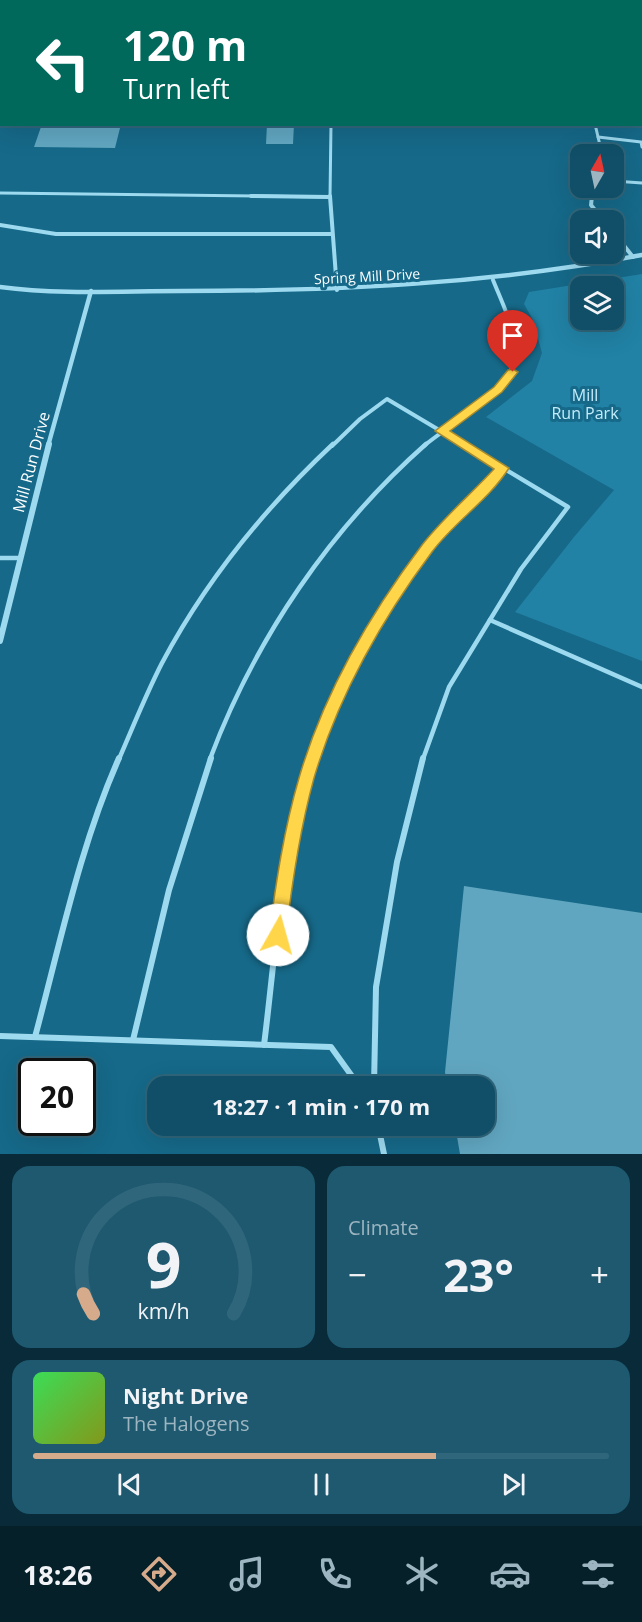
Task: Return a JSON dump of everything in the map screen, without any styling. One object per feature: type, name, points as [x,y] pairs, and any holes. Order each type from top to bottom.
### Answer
[{"type":"street","name":"Spring Mill Drive","points":[[0,287],[91,291],[337,290],[493,280],[642,255]]},
{"type":"street","name":"Mill Run Drive","points":[[0,641],[91,291]]},
{"type":"lane","points":[[331,126],[330,197],[337,290]]},
{"type":"lane","points":[[595,126],[600,144]]},
{"type":"lane","points":[[598,137],[641,142],[642,147]]},
{"type":"lane","points":[[624,182],[642,183]]},
{"type":"lane","points":[[0,193],[330,197]]},
{"type":"lane","points":[[0,225],[56,234],[332,234]]},
{"type":"lane","points":[[624,246],[633,257]]},
{"type":"lane","points":[[133,1040],[152,953],[203,774],[256,659],[292,598],[377,492],[441,431],[498,390],[513,372],[518,350],[493,280]]},
{"type":"lane","points":[[35,1036],[76,884],[105,790],[162,663],[222,567],[307,469],[360,419],[387,399],[568,507],[521,568],[449,687],[425,751],[397,862],[376,987],[374,1076]]},
{"type":"lane","points":[[264,1045],[286,869],[307,777],[336,701],[380,617],[428,547],[502,468]]},
{"type":"lane","points":[[0,558],[20,558]]},
{"type":"lane","points":[[490,620],[642,687]]},
{"type":"lane","points":[[0,1036],[331,1047],[352,1076]]},
{"type":"lane","points":[[380,1136],[384,1154]]},
{"type":"green space","name":"Mill Run Park","points":[[642,274],[642,661],[515,612],[614,490],[486,417],[532,381],[542,353],[533,320],[524,304],[529,292],[570,285],[570,330],[624,330],[624,277]]},
{"type":"building","points":[[41,126],[120,126],[115,148],[34,147]]},
{"type":"building","points":[[267,126],[294,126],[293,144],[266,144]]},
{"type":"building","points":[[464,886],[642,913],[642,1154],[460,1154],[457,1136],[495,1136],[495,1076],[446,1076]]},
{"type":"route","points":[[278,935],[286,869],[307,777],[336,701],[380,617],[428,547],[502,468],[441,431],[498,390],[513,372]]}]
